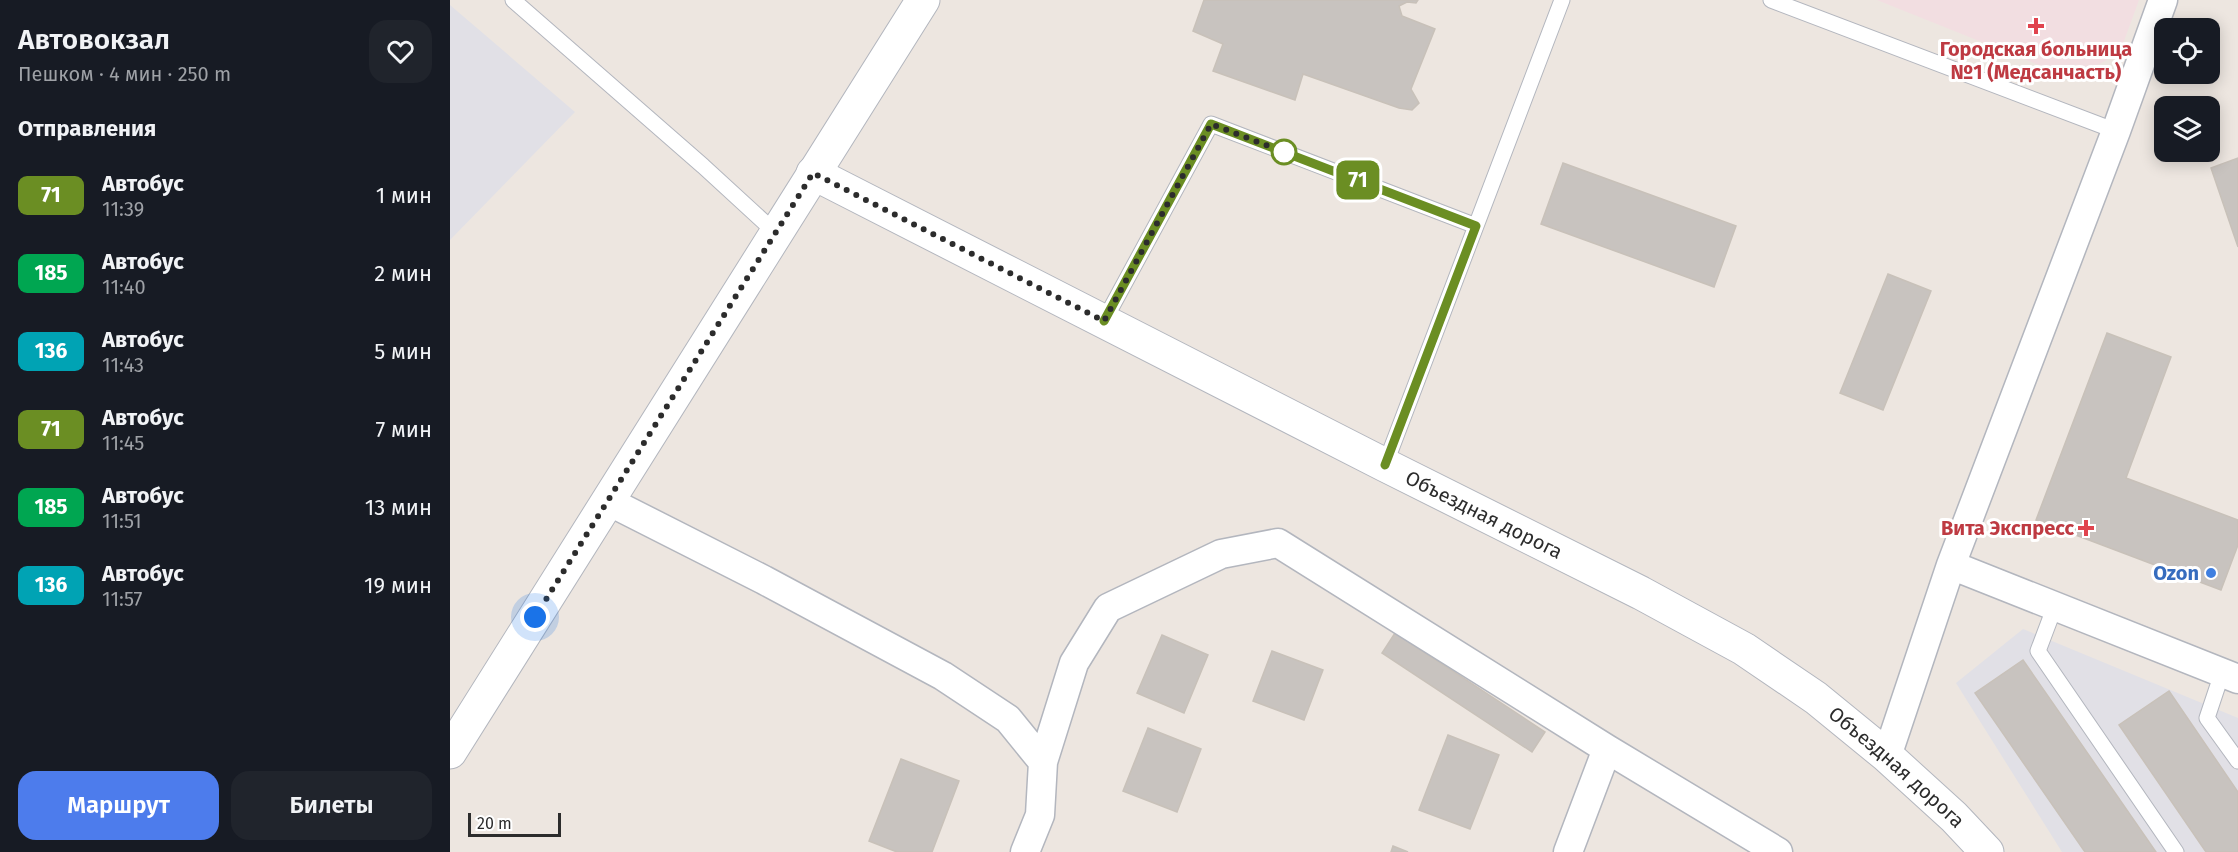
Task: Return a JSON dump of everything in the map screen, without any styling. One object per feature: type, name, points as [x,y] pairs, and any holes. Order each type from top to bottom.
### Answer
[{"type":"main road","points":[[450,753],[813,173],[910,5]]},
{"type":"main road","name":"Объездная дорога","points":[[813,173],[1641,593],[1744,649],[1816,698],[1887,756],[1954,817],[1987,852]]},
{"type":"street","points":[[1887,756],[1951,565],[2116,131],[2163,0]]},
{"type":"street","points":[[608,501],[764,580],[942,676],[1008,719],[1043,762]]},
{"type":"street","points":[[1025,852],[1040,815],[1043,762],[1074,663],[1108,608],[1221,554],[1278,543],[1607,749],[1778,852]]},
{"type":"street","points":[[1951,565],[2233,673]]},
{"type":"street","points":[[1568,852],[1607,749]]},
{"type":"lane","points":[[513,0],[776,233]]},
{"type":"lane","points":[[1385,465],[1562,0]]},
{"type":"lane","points":[[1771,0],[2116,131]]},
{"type":"lane","points":[[1104,321],[1211,124],[1476,226]]},
{"type":"lane","points":[[2055,606],[2038,651],[2176,852]]},
{"type":"lane","points":[[2233,673],[2207,718],[2238,761]]},
{"type":"shaded area","name":"Городская больница №1 (Медсанчасть)","points":[[1877,0],[2139,0],[2120,52],[2074,79]]},
{"type":"shaded area","points":[[450,5],[575,112],[450,240]]},
{"type":"shaded area","points":[[2023,629],[2238,718],[2238,852],[2062,852],[1956,683]]},
{"type":"building","points":[[1204,0],[1418,0],[1416,3],[1407,2],[1399,6],[1402,16],[1435,29],[1411,89],[1419,103],[1412,110],[1399,108],[1303,74],[1295,100],[1213,71],[1223,44],[1193,31]]},
{"type":"building","points":[[2238,158],[2238,247],[2211,168]]},
{"type":"building","points":[[1563,163],[1736,226],[1714,287],[1541,224]]},
{"type":"building","points":[[1888,274],[1931,291],[1883,410],[1840,393]]},
{"type":"building","points":[[2107,333],[2171,357],[2126,478],[2238,520],[2238,545],[2221,590],[2036,520]]},
{"type":"building","points":[[1395,633],[1545,732],[1532,752],[1382,653]]},
{"type":"building","points":[[1162,635],[1208,655],[1184,713],[1137,693]]},
{"type":"building","points":[[1272,651],[1323,670],[1304,720],[1253,701]]},
{"type":"building","points":[[2023,660],[2156,852],[2085,852],[1975,693]]},
{"type":"building","points":[[2169,691],[2238,792],[2238,852],[2206,852],[2119,725]]},
{"type":"building","points":[[1148,728],[1201,749],[1177,812],[1123,791]]},
{"type":"building","points":[[1448,735],[1499,755],[1470,829],[1419,810]]},
{"type":"building","points":[[901,759],[959,781],[932,852],[897,852],[869,841]]},
{"type":"building","points":[[1393,846],[1408,852],[1391,852]]},
{"type":"bus line","name":"71","points":[[1104,321],[1211,124],[1476,226],[1385,465]]},
{"type":"place","name":"Городская больница №1 (Медсанчасть)","points":[[2036,26]]},
{"type":"place","name":"Вита Экспресс","points":[[2086,528]]},
{"type":"place","name":"Ozon","points":[[2211,573]]},
{"type":"route","points":[[535,617],[813,173],[1104,321],[1211,124],[1284,152]]}]
